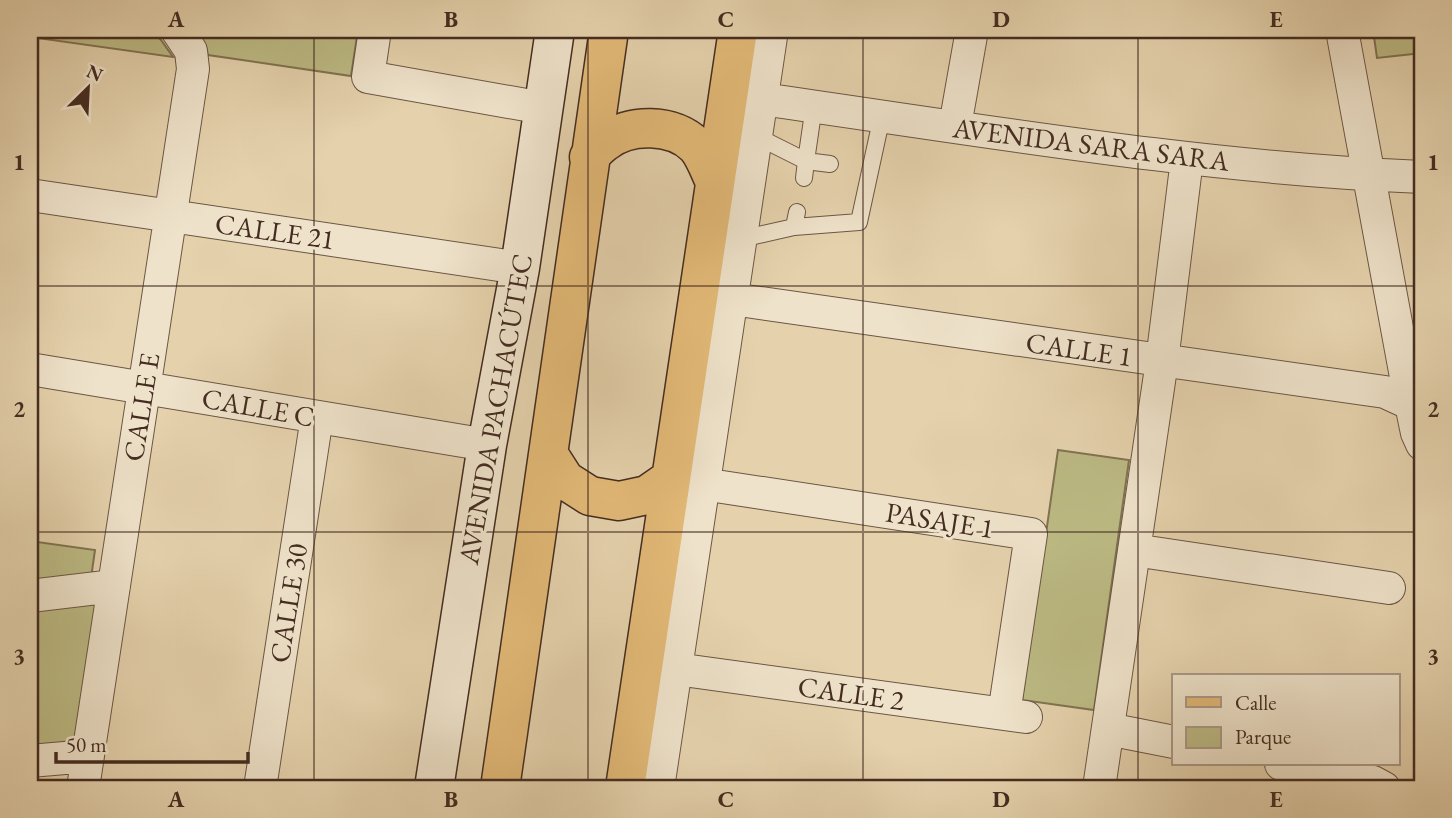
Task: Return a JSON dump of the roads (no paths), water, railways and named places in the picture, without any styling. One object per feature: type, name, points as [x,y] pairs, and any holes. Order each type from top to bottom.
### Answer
[{"type":"main road","name":"AVENIDA PACHACÚTEC","points":[[500,788],[609,30]]},
{"type":"main road","points":[[625,788],[687,482],[683,405],[738,30]]},
{"type":"main road","points":[[589,157],[606,140],[628,130],[652,128],[675,133],[696,146],[714,180]]},
{"type":"main road","points":[[549,455],[565,480],[590,496],[619,501],[687,482]]},
{"type":"street","name":"CALLE E","points":[[83,788],[193,69],[191,51],[177,30]]},
{"type":"street","points":[[375,30],[368,77],[543,108]]},
{"type":"street","name":"AVENIDA PACHACÚTEC","points":[[435,788],[487,445],[520,268],[555,30]]},
{"type":"street","points":[[658,788],[676,669],[687,482],[732,299],[772,30]]},
{"type":"street","points":[[955,126],[972,30]]},
{"type":"street","points":[[1342,30],[1417,408],[1417,433],[1422,444]]},
{"type":"street","name":"AVENIDA SARA SARA","points":[[762,99],[1187,159],[1422,177]]},
{"type":"street","points":[[1099,788],[1162,361],[1187,159]]},
{"type":"street","name":"CALLE 21","points":[[30,195],[520,268]]},
{"type":"street","name":"CALLE 1","points":[[732,299],[1385,392],[1417,408]]},
{"type":"street","name":"CALLE C","points":[[30,369],[487,445]]},
{"type":"street","name":"CALLE 30","points":[[260,788],[317,417]]},
{"type":"street","name":"PASAJE 1","points":[[687,482],[1031,534],[1015,716]]},
{"type":"street","points":[[1134,550],[1390,588]]},
{"type":"street","points":[[30,596],[114,586]]},
{"type":"street","name":"CALLE 2","points":[[676,669],[1015,716]]},
{"type":"street","points":[[1108,729],[1172,743]]},
{"type":"street","points":[[30,761],[88,756]]},
{"type":"street","points":[[1291,766],[1373,782],[1384,788]]},
{"type":"lane","points":[[804,178],[814,106]]},
{"type":"lane","points":[[741,239],[796,220],[859,222],[867,169],[882,116]]},
{"type":"lane","points":[[756,136],[806,161],[830,164]]}]
